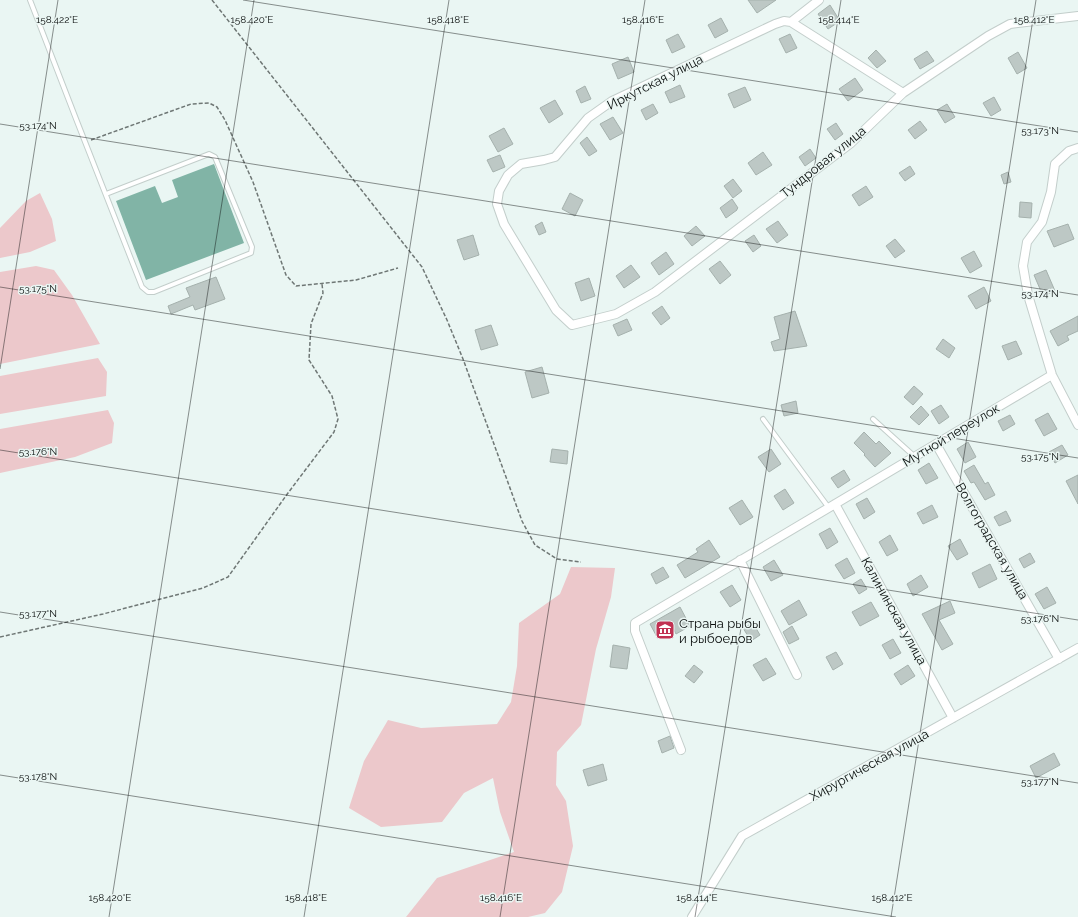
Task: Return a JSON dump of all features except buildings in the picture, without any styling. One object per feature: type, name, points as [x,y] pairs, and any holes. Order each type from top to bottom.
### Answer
[{"type":"street","name":"Иркутская улица","points":[[572,325],[556,310],[504,224],[497,204],[499,191],[508,175],[521,164],[555,157],[588,118],[612,101],[775,24],[784,21],[791,22],[819,0]]},
{"type":"street","name":"Тундровая улица","points":[[572,325],[616,314],[655,292],[851,143],[903,93],[988,36],[1010,24],[1078,16]]},
{"type":"street","points":[[791,22],[903,93]]},
{"type":"street","points":[[1078,148],[1069,151],[1055,164],[1051,192],[1042,222],[1027,242],[1023,266],[1028,295],[1052,375],[1078,425]]},
{"type":"street","name":"Мутной переулок","points":[[681,750],[635,631],[635,622],[1052,375]]},
{"type":"street","name":"Волгоградская улица","points":[[936,444],[1059,659]]},
{"type":"street","name":"Калининская улица","points":[[832,506],[953,718]]},
{"type":"street","points":[[740,560],[797,675]]},
{"type":"street","name":"Хирургическая улица","points":[[692,917],[742,836],[1078,648]]},
{"type":"lane","points":[[30,0],[142,287],[148,292],[154,292],[251,253],[252,247],[215,157],[209,154],[106,194]]},
{"type":"lane","points":[[763,419],[832,506]]},
{"type":"lane","points":[[873,419],[915,456]]},
{"type":"path","points":[[212,0],[422,267],[448,320],[461,352],[522,521],[534,545],[557,559],[581,562]]},
{"type":"path","points":[[85,142],[191,104],[209,103],[217,107],[234,140],[253,182],[286,275],[296,286],[356,280],[398,268]]},
{"type":"path","points":[[0,637],[103,614],[204,588],[228,577],[334,432],[338,419],[332,396],[308,360],[312,324],[323,293],[322,284]]},
{"type":"shaded area","points":[[214,164],[244,243],[146,280],[116,201],[155,186],[162,203],[178,197],[172,180]]},
{"type":"shaded area","points":[[40,193],[52,219],[56,241],[30,252],[0,258],[0,228],[26,201]]},
{"type":"shaded area","points":[[36,266],[54,270],[72,295],[100,344],[0,364],[0,272]]},
{"type":"shaded area","points":[[98,358],[107,372],[106,396],[0,414],[0,376]]},
{"type":"shaded area","points":[[108,410],[114,423],[112,443],[75,457],[0,473],[0,429]]},
{"type":"shaded area","points":[[571,567],[615,568],[611,597],[596,649],[581,725],[557,752],[556,785],[566,801],[573,846],[562,892],[545,913],[528,917],[406,917],[437,878],[514,852],[500,812],[493,778],[464,793],[442,822],[381,827],[349,808],[364,761],[388,720],[421,728],[497,724],[511,702],[517,666],[519,623],[560,594]]},
{"type":"place","name":"Страна рыбы и рыбоедов","points":[[665,630]]}]
